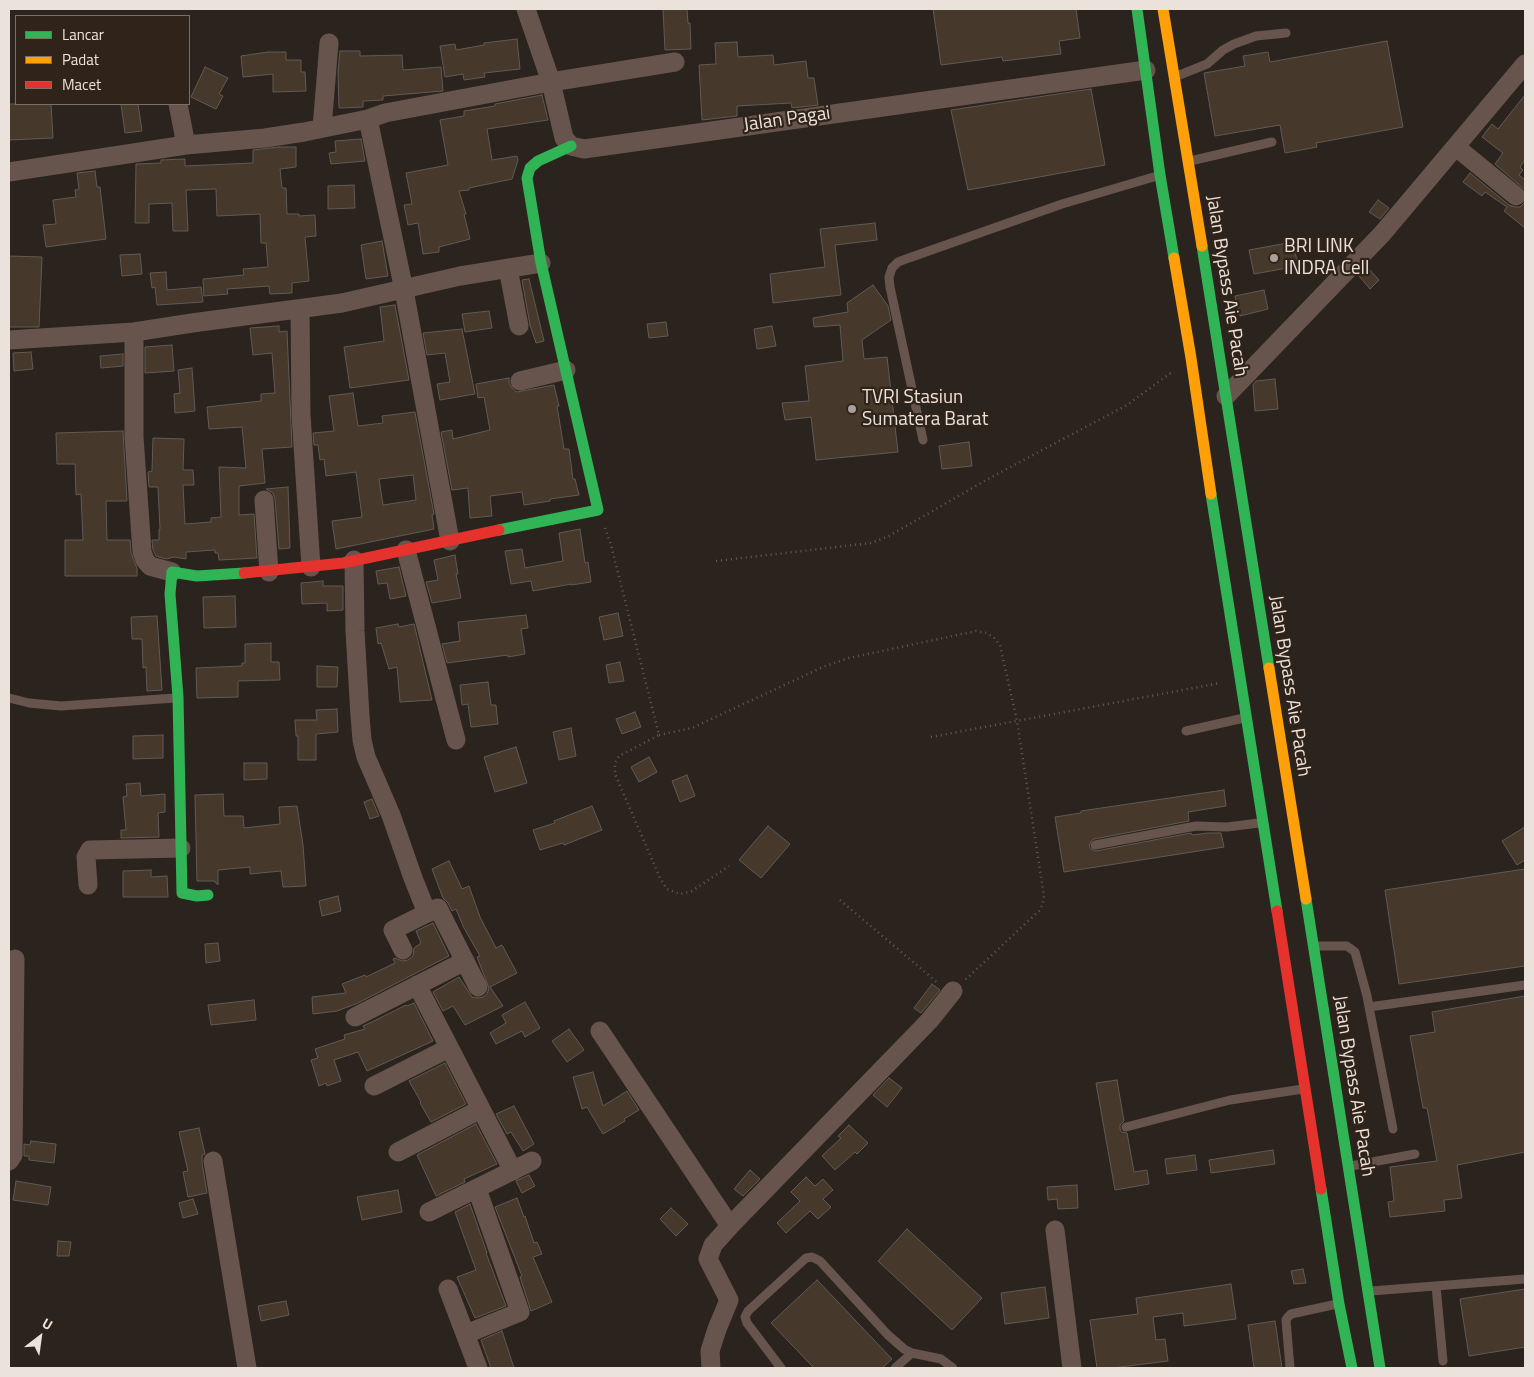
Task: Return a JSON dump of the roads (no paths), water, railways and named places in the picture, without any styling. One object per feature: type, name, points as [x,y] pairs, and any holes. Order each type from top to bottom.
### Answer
[{"type":"main road","points":[[1137,9],[1160,175],[1191,358],[1246,717],[1266,748],[1264,822],[1339,1304],[1352,1368]]},
{"type":"main road","name":"Jalan Bypass Aie Pacah","points":[[1163,9],[1226,396],[1266,748],[1312,946],[1380,1368]]},
{"type":"main road","points":[[208,895],[197,896],[182,893],[178,698],[170,594],[172,572],[197,576],[270,572],[311,567],[450,542],[598,510],[541,263],[527,178],[530,168],[538,161],[571,146]]},
{"type":"street","points":[[526,9],[551,82],[564,138],[571,146]]},
{"type":"street","points":[[322,128],[329,43]]},
{"type":"street","points":[[9,172],[186,145],[265,138],[551,82],[675,62]]},
{"type":"street","points":[[1226,396],[1382,234],[1525,64]]},
{"type":"street","name":"Jalan Pagai","points":[[571,146],[584,149],[1146,70]]},
{"type":"street","points":[[178,105],[186,145]]},
{"type":"street","points":[[368,119],[404,290],[450,542]]},
{"type":"street","points":[[1456,147],[1516,196]]},
{"type":"street","points":[[9,340],[134,332],[192,322],[342,303],[460,276],[541,263]]},
{"type":"street","points":[[508,268],[519,326]]},
{"type":"street","points":[[300,309],[301,415],[311,567]]},
{"type":"street","points":[[134,332],[134,437],[142,552],[150,566],[172,572]]},
{"type":"street","points":[[520,380],[566,370]]},
{"type":"street","points":[[264,500],[270,572]]},
{"type":"street","points":[[406,550],[456,740]]},
{"type":"street","points":[[354,560],[355,631],[362,740],[366,757],[391,815],[427,913]]},
{"type":"street","points":[[88,885],[86,857],[90,850],[181,848]]},
{"type":"street","points":[[403,950],[392,930],[438,908],[478,987]]},
{"type":"street","points":[[9,1161],[13,1155],[15,959]]},
{"type":"street","points":[[355,1017],[465,961]]},
{"type":"street","points":[[417,986],[513,1171]]},
{"type":"street","points":[[711,1368],[710,1351],[729,1300],[708,1259],[714,1245],[730,1226],[929,1020],[953,991]]},
{"type":"street","points":[[600,1031],[730,1226]]},
{"type":"street","points":[[374,1086],[449,1048]]},
{"type":"street","points":[[398,1152],[480,1108]]},
{"type":"street","points":[[213,1161],[247,1368]]},
{"type":"street","points":[[429,1212],[532,1161]]},
{"type":"street","points":[[466,1334],[520,1312],[477,1189]]},
{"type":"street","points":[[1055,1230],[1072,1368]]},
{"type":"street","points":[[448,1289],[478,1368]]},
{"type":"lane","points":[[1174,77],[1207,64],[1223,50],[1234,44],[1256,36],[1286,33]]},
{"type":"lane","points":[[1188,162],[1272,142]]},
{"type":"lane","points":[[923,440],[890,287],[889,277],[892,268],[898,262],[1062,204],[1160,175]]},
{"type":"lane","points":[[9,698],[29,703],[61,706],[178,698]]},
{"type":"lane","points":[[1186,731],[1246,717]]},
{"type":"lane","points":[[1094,845],[1196,826],[1234,826],[1264,822]]},
{"type":"lane","points":[[1312,946],[1347,946],[1355,952],[1367,996],[1393,1129]]},
{"type":"lane","points":[[1369,1007],[1525,985]]},
{"type":"lane","points":[[1126,1127],[1230,1100],[1306,1089]]},
{"type":"lane","points":[[1348,1166],[1414,1154]]},
{"type":"lane","points":[[781,1368],[747,1323],[745,1317],[748,1311],[806,1258],[812,1257],[820,1261],[888,1335],[912,1353],[941,1358],[953,1368]]},
{"type":"lane","points":[[1368,1291],[1525,1278]]},
{"type":"lane","points":[[1436,1286],[1443,1360]]},
{"type":"lane","points":[[1290,1368],[1286,1320],[1288,1317],[1291,1314],[1339,1304]]},
{"type":"lane","points":[[895,1368],[912,1353]]},
{"type":"place","name":"BRI LINK INDRA Cell","points":[[1274,258]]},
{"type":"place","name":"TVRI Stasiun Sumatera Barat","points":[[852,409]]}]
